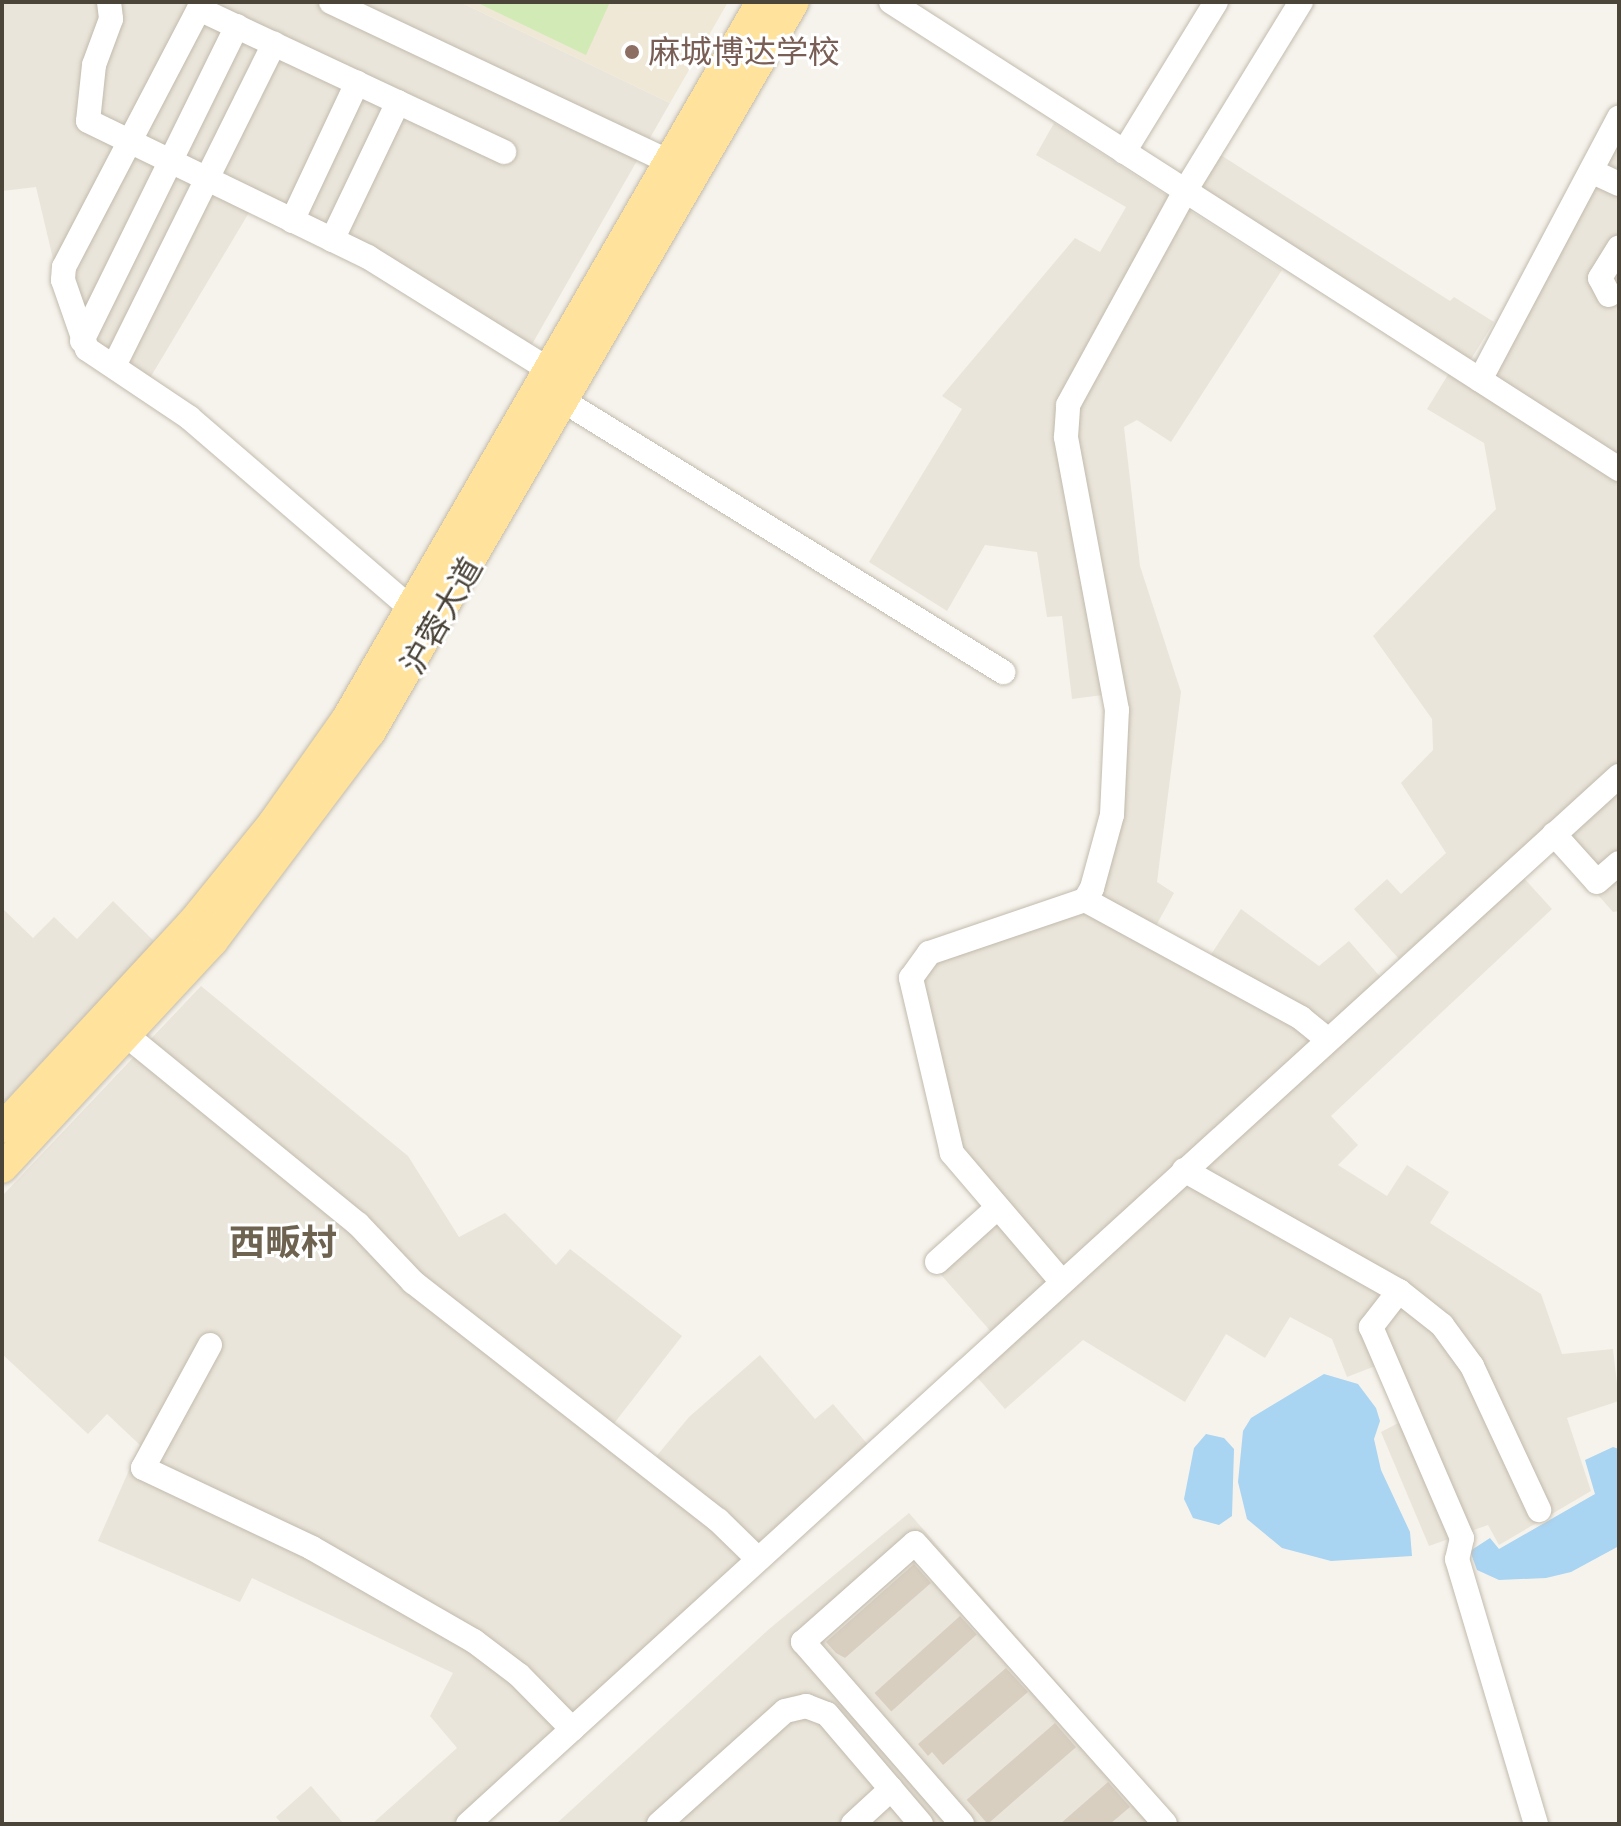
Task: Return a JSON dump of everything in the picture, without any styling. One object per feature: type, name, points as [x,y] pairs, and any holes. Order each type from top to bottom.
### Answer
[{"type":"main road","name":"沪蓉大道","points":[[4,1121],[233,873],[312,770],[414,611],[761,2]]},
{"type":"main road","name":"沪蓉大道","points":[[2,1168],[255,891],[334,786],[405,680],[794,2]]},
{"type":"street","points":[[109,2],[111,19],[94,65],[88,121],[411,282],[551,371]]},
{"type":"street","points":[[331,2],[669,162]]},
{"type":"street","points":[[891,2],[1619,469]]},
{"type":"street","points":[[1124,152],[1216,2]]},
{"type":"street","points":[[1085,900],[1102,861],[1112,815],[1117,710],[1066,418],[1098,344],[1185,191],[1301,2]]},
{"type":"street","points":[[414,611],[190,418],[82,341],[63,280],[64,267],[199,9],[504,152]]},
{"type":"street","points":[[82,341],[172,164],[237,26]]},
{"type":"street","points":[[114,366],[209,183],[274,44]]},
{"type":"street","points":[[292,221],[357,83]]},
{"type":"street","points":[[332,240],[398,102]]},
{"type":"street","points":[[1480,380],[1619,118]]},
{"type":"street","points":[[1591,171],[1619,184]]},
{"type":"street","points":[[1609,295],[1600,278],[1619,247]]},
{"type":"street","points":[[565,402],[1003,672]]},
{"type":"street","points":[[468,1824],[1619,776]]},
{"type":"street","points":[[1554,834],[1597,882],[1619,863]]},
{"type":"street","points":[[1062,1282],[952,1153],[911,978],[929,953],[1085,900],[1301,1018],[1327,1039]]},
{"type":"street","points":[[126,1035],[358,1224],[413,1282],[718,1520],[758,1559]]},
{"type":"street","points":[[1184,1170],[1399,1291],[1442,1325],[1472,1366],[1539,1510]]},
{"type":"street","points":[[937,1262],[997,1208]]},
{"type":"street","points":[[1399,1291],[1371,1327],[1462,1538],[1457,1559],[1536,1824]]},
{"type":"street","points":[[210,1345],[143,1468],[312,1548],[474,1641],[519,1675],[572,1729]]},
{"type":"street","points":[[962,1824],[803,1642],[915,1543],[1165,1824]]},
{"type":"street","points":[[659,1824],[785,1711],[806,1706],[827,1714],[921,1824]]},
{"type":"street","points":[[853,1824],[891,1789]]},
{"type":"shaded area","points":[[2,2],[460,2],[670,103],[523,360],[383,274],[250,211],[144,388],[76,356],[36,187],[2,191]]},
{"type":"shaded area","name":"麻城博达学校","points":[[460,2],[728,2],[670,103]]},
{"type":"shaded area","points":[[1054,123],[1282,270],[1171,442],[1137,420],[1124,427],[1140,566],[1181,692],[1157,882],[1174,893],[1152,933],[1206,962],[1241,909],[1319,966],[1349,941],[1390,988],[1521,875],[1552,909],[1331,1116],[1358,1145],[1338,1165],[1387,1196],[1407,1165],[1449,1192],[1430,1223],[1541,1294],[1562,1354],[1613,1349],[1619,1401],[1567,1418],[1591,1491],[1499,1545],[1488,1525],[1429,1546],[1381,1432],[1404,1420],[1378,1365],[1347,1377],[1332,1339],[1290,1317],[1265,1358],[1226,1334],[1185,1402],[1083,1340],[1005,1409],[977,1377],[1007,1350],[928,1260],[989,1205],[946,1153],[905,975],[1081,895],[1094,869],[1112,756],[1103,695],[1072,699],[1062,616],[1047,617],[1037,552],[985,545],[947,611],[869,562],[962,409],[942,396],[1075,238],[1100,252],[1126,207],[1036,155]]},
{"type":"shaded area","points":[[1619,132],[1619,455],[1490,378]]},
{"type":"shaded area","points":[[1216,152],[1450,301],[1454,297],[1494,322],[1468,364],[1193,189]]},
{"type":"shaded area","points":[[1449,373],[1619,483],[1619,911],[1613,912],[1542,831],[1399,959],[1354,909],[1387,879],[1401,894],[1446,853],[1401,783],[1433,750],[1432,719],[1373,636],[1496,509],[1484,443],[1427,409]]},
{"type":"shaded area","points":[[113,901],[156,943],[2,1104],[2,908],[33,938],[54,917],[77,939]]},
{"type":"shaded area","points":[[201,986],[408,1156],[459,1237],[505,1213],[556,1265],[570,1249],[682,1336],[612,1426],[654,1459],[689,1417],[760,1355],[815,1419],[833,1404],[870,1447],[452,1824],[372,1824],[457,1748],[430,1716],[453,1673],[252,1578],[240,1602],[98,1541],[140,1445],[107,1414],[88,1434],[2,1354],[2,1196]]},
{"type":"shaded area","points":[[909,1513],[1181,1824],[556,1824],[768,1630]]},
{"type":"shaded area","points":[[311,1786],[344,1824],[282,1824],[276,1817]]},
{"type":"green space","points":[[476,2],[610,2],[586,55]]},
{"type":"water","points":[[1324,1374],[1358,1384],[1376,1408],[1380,1421],[1374,1439],[1381,1470],[1410,1532],[1412,1556],[1331,1561],[1282,1548],[1247,1519],[1238,1482],[1243,1431],[1251,1418]]},
{"type":"water","points":[[1206,1434],[1224,1438],[1234,1449],[1232,1516],[1219,1525],[1193,1518],[1184,1499],[1194,1448]]},
{"type":"water","points":[[1613,1447],[1619,1449],[1619,1546],[1571,1572],[1546,1578],[1499,1580],[1477,1570],[1470,1551],[1490,1538],[1499,1549],[1595,1494],[1585,1460]]},
{"type":"building","points":[[914,1564],[931,1583],[845,1658],[836,1653],[826,1642]]},
{"type":"building","points":[[960,1616],[977,1635],[891,1712],[875,1693]]},
{"type":"building","points":[[1006,1668],[1028,1692],[943,1765],[932,1752],[928,1756],[918,1744]]},
{"type":"building","points":[[1055,1723],[1076,1747],[988,1824],[967,1800]]},
{"type":"building","points":[[1108,1782],[1130,1807],[1110,1824],[1060,1824]]},
{"type":"place","name":"麻城博达学校","points":[[632,52]]},
{"type":"district","name":"西畈村","points":[[283,1243]]}]
